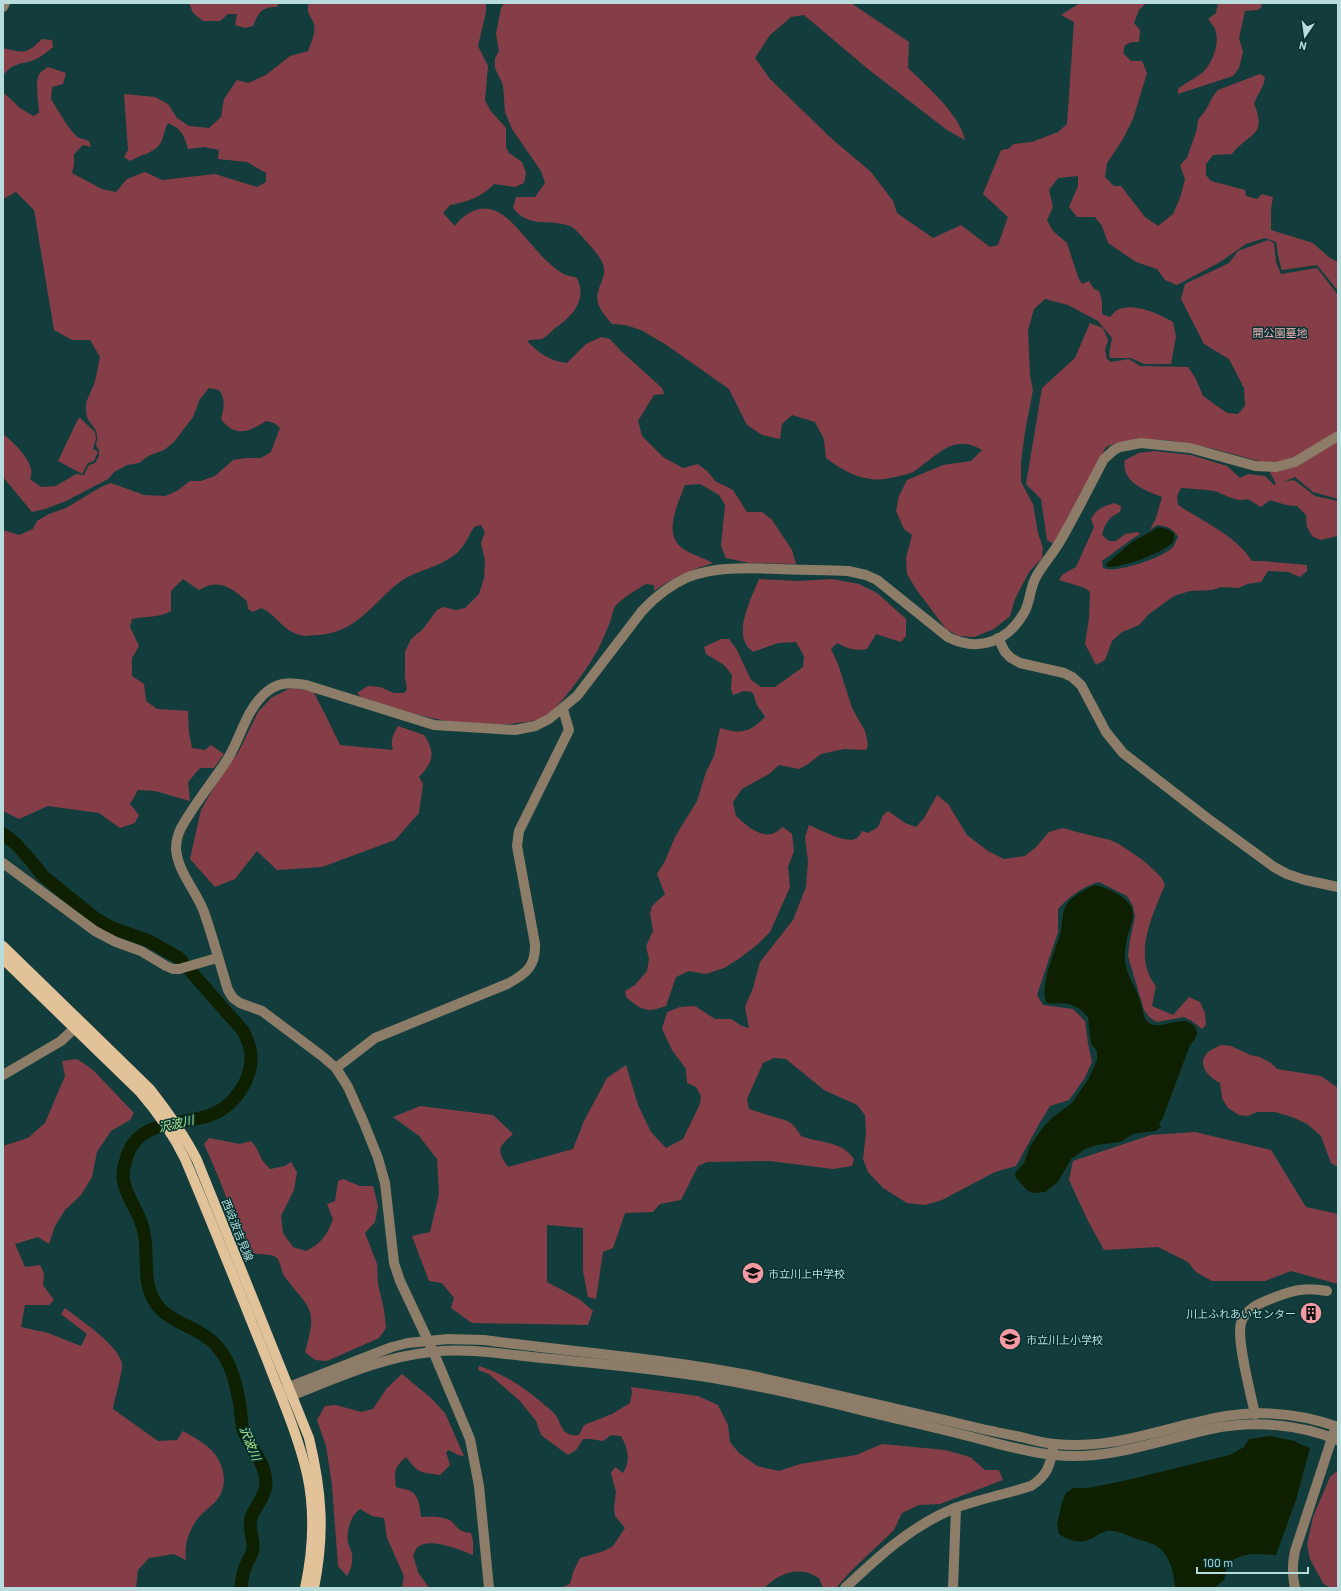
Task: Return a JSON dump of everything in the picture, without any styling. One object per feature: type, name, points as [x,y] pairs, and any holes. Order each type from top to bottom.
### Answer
[{"type":"main road","name":"西岐波吉見線","points":[[3,946],[78,1025]]},
{"type":"main road","name":"西岐波吉見線","points":[[3,959],[140,1079],[180,1138],[197,1160],[309,1438],[318,1478],[322,1520],[319,1563],[314,1588]]},
{"type":"main road","name":"西岐波吉見線","points":[[180,1138],[185,1159],[280,1396],[297,1440],[307,1474],[311,1510],[312,1541],[305,1588]]},
{"type":"street","points":[[489,1588],[479,1486],[470,1439],[433,1351],[400,1281],[394,1263],[385,1183],[378,1158],[348,1087],[336,1068],[322,1056],[262,1011],[240,1003],[233,998],[228,990],[217,958],[204,912],[179,866],[176,846],[177,837],[181,828],[206,788],[227,759],[249,715],[259,700],[268,690],[278,684],[289,683],[306,685],[434,725],[515,730],[535,726],[549,719],[563,709],[586,685],[642,611],[653,600],[666,590],[687,578],[713,570],[744,568],[857,572],[877,580],[948,637],[957,642],[969,645],[980,645],[998,638],[1014,626],[1020,618],[1026,609],[1035,579],[1059,544],[1104,459],[1114,450],[1120,447],[1141,443],[1178,446],[1255,466],[1276,467],[1295,462],[1338,436]]},
{"type":"street","points":[[998,638],[1005,652],[1011,658],[1020,663],[1058,671],[1072,677],[1081,685],[1106,732],[1123,753],[1219,827],[1274,867],[1287,874],[1305,880],[1338,887]]},
{"type":"street","points":[[336,1068],[375,1038],[507,984],[522,976],[531,966],[535,953],[535,944],[517,846],[520,831],[569,730],[563,709]]},
{"type":"street","points":[[3,863],[95,931],[116,942],[141,951],[172,969],[179,969],[217,958]]},
{"type":"street","points":[[3,1075],[61,1040],[78,1025]]},
{"type":"street","points":[[1255,1414],[1240,1338],[1240,1323],[1244,1316],[1259,1303],[1297,1289],[1311,1288],[1327,1291]]},
{"type":"street","points":[[280,1396],[392,1347],[448,1339],[484,1340],[701,1367],[749,1376],[980,1429],[1054,1444],[1083,1445],[1108,1443],[1134,1439],[1226,1416],[1284,1414],[1321,1421],[1337,1427],[1335,1439],[1295,1551],[1293,1563],[1293,1580],[1295,1588]]},
{"type":"street","points":[[291,1391],[395,1358],[433,1351],[463,1351],[640,1368],[724,1380],[820,1401],[1015,1448],[1052,1455],[1104,1455],[1125,1451],[1212,1428],[1234,1425],[1279,1426],[1303,1430],[1335,1439]]},
{"type":"street","points":[[845,1588],[880,1555],[896,1542],[926,1522],[956,1508],[1031,1486],[1040,1480],[1046,1473],[1054,1444]]},
{"type":"street","points":[[953,1588],[956,1508]]},
{"type":"green space","points":[[189,3],[279,3],[277,7],[267,8],[261,11],[253,26],[245,28],[235,25],[237,14],[228,14],[220,21],[203,21],[193,13]]},
{"type":"green space","points":[[309,3],[486,3],[486,12],[478,46],[488,66],[485,100],[490,110],[506,128],[506,147],[509,153],[522,162],[526,173],[524,183],[515,187],[494,184],[489,189],[474,198],[450,205],[443,213],[455,226],[460,220],[471,212],[481,209],[490,209],[498,212],[513,224],[554,268],[564,274],[577,278],[580,286],[580,294],[579,301],[572,314],[544,338],[527,341],[545,356],[567,363],[586,344],[601,337],[610,339],[662,388],[664,394],[654,395],[638,421],[642,436],[663,457],[683,468],[698,464],[708,472],[715,481],[733,490],[747,512],[762,512],[772,520],[792,550],[796,564],[749,563],[726,558],[721,546],[725,505],[719,495],[700,484],[685,485],[673,519],[674,537],[678,544],[685,550],[713,563],[682,574],[654,591],[654,585],[646,584],[623,599],[616,605],[604,636],[593,658],[564,698],[551,712],[532,721],[498,725],[458,723],[419,715],[361,697],[357,693],[368,686],[380,687],[394,693],[404,693],[407,689],[405,677],[405,652],[411,639],[423,629],[437,610],[443,607],[456,610],[465,608],[479,594],[484,578],[485,560],[481,543],[485,532],[481,525],[474,527],[462,547],[453,556],[401,581],[364,615],[345,628],[319,635],[304,636],[290,631],[267,611],[261,608],[253,612],[248,609],[247,601],[236,592],[224,586],[206,586],[199,590],[183,579],[171,591],[171,611],[157,616],[132,619],[130,627],[139,646],[132,658],[132,676],[144,684],[146,701],[157,709],[188,711],[189,733],[192,748],[205,750],[211,745],[224,754],[214,768],[200,768],[188,782],[190,801],[155,791],[138,790],[130,804],[139,815],[135,823],[120,828],[99,813],[48,806],[19,819],[3,811],[3,530],[19,535],[33,529],[37,521],[49,514],[66,508],[101,487],[111,483],[144,495],[165,496],[177,491],[190,481],[201,481],[215,476],[233,460],[261,458],[271,452],[280,428],[274,423],[266,421],[248,430],[237,431],[232,429],[221,419],[224,404],[221,393],[219,390],[209,388],[200,399],[193,417],[174,442],[164,450],[148,456],[139,463],[127,465],[114,472],[108,479],[66,501],[32,512],[3,477],[3,434],[27,459],[31,469],[30,479],[41,487],[56,486],[76,474],[84,475],[89,465],[95,463],[99,456],[99,450],[96,446],[97,433],[87,416],[86,406],[95,381],[100,357],[90,340],[72,340],[54,330],[34,210],[16,192],[3,199],[3,92],[20,108],[33,116],[39,113],[37,81],[40,73],[48,67],[66,73],[63,84],[52,87],[51,99],[67,125],[77,137],[89,141],[91,147],[83,145],[74,154],[72,173],[102,189],[116,192],[127,179],[145,172],[162,180],[215,174],[257,187],[266,182],[266,173],[247,162],[218,159],[219,150],[204,147],[188,149],[182,133],[168,123],[160,144],[154,150],[130,161],[124,157],[128,150],[124,94],[155,97],[168,104],[177,118],[189,126],[209,128],[221,117],[224,99],[237,80],[248,83],[266,75],[290,56],[308,51],[314,31],[313,22],[308,13]]},
{"type":"green space","points":[[504,3],[851,3],[909,42],[908,68],[950,111],[962,130],[965,140],[947,130],[868,69],[804,15],[791,17],[770,35],[755,58],[770,79],[831,138],[871,172],[893,201],[897,213],[933,238],[961,225],[990,247],[998,245],[1008,217],[983,194],[1001,150],[1008,149],[1014,144],[1032,142],[1058,132],[1067,124],[1074,22],[1061,15],[1080,3],[1146,3],[1139,10],[1134,23],[1140,30],[1139,42],[1132,42],[1125,45],[1123,53],[1131,61],[1142,61],[1147,73],[1133,119],[1123,139],[1107,163],[1105,177],[1114,186],[1121,186],[1145,217],[1158,226],[1173,214],[1180,198],[1185,179],[1180,165],[1187,158],[1197,129],[1198,120],[1207,108],[1213,96],[1218,90],[1260,74],[1265,77],[1254,104],[1259,123],[1257,129],[1254,134],[1232,154],[1213,155],[1206,164],[1206,175],[1211,181],[1245,190],[1246,196],[1257,199],[1262,194],[1273,197],[1271,209],[1271,230],[1313,243],[1330,258],[1338,262],[1338,291],[1317,265],[1282,270],[1276,242],[1265,238],[1246,244],[1220,262],[1177,285],[1165,280],[1157,269],[1136,262],[1108,243],[1102,226],[1095,217],[1077,217],[1069,207],[1078,186],[1078,176],[1058,178],[1049,190],[1053,207],[1047,220],[1053,231],[1067,243],[1078,277],[1082,284],[1089,281],[1094,289],[1099,291],[1102,301],[1102,314],[1110,317],[1117,310],[1131,307],[1146,310],[1173,322],[1176,336],[1171,364],[1144,364],[1131,358],[1110,358],[1109,354],[1112,338],[1098,321],[1068,305],[1045,299],[1034,309],[1028,330],[1030,375],[1033,390],[1021,462],[1021,482],[1033,504],[1038,533],[1043,548],[1042,558],[1029,572],[1015,599],[1010,616],[994,629],[974,637],[959,636],[946,629],[916,589],[907,574],[906,558],[912,535],[904,529],[896,511],[899,496],[907,480],[943,465],[971,461],[982,450],[971,445],[953,445],[937,454],[913,472],[888,479],[869,479],[851,474],[826,458],[824,439],[815,422],[792,415],[782,424],[780,439],[762,435],[747,425],[729,389],[665,344],[641,330],[625,325],[612,324],[599,306],[597,299],[604,269],[601,260],[595,251],[572,227],[564,224],[526,219],[513,208],[516,197],[535,197],[545,183],[541,171],[512,129],[505,112],[503,85],[495,68],[495,58],[499,51],[496,34],[501,8]]},
{"type":"green space","points":[[1218,3],[1262,3],[1261,8],[1257,10],[1245,11],[1239,38],[1243,52],[1239,68],[1233,76],[1178,94],[1178,89],[1198,76],[1208,67],[1211,62],[1217,44],[1217,38],[1214,27],[1208,19],[1216,13]]},
{"type":"green space","points":[[42,39],[52,40],[53,47],[37,59],[10,68],[3,76],[3,48],[20,52],[32,48]]},
{"type":"green space","name":"開公園墓地","points":[[1268,240],[1274,243],[1276,262],[1281,274],[1317,268],[1338,295],[1338,499],[1313,492],[1295,477],[1283,482],[1294,480],[1315,496],[1338,501],[1338,536],[1320,540],[1312,536],[1307,527],[1306,515],[1297,506],[1286,505],[1270,500],[1261,507],[1248,499],[1239,500],[1214,491],[1181,488],[1177,496],[1178,505],[1228,536],[1252,561],[1307,565],[1307,571],[1300,577],[1288,572],[1268,571],[1261,582],[1247,584],[1239,588],[1221,587],[1212,590],[1190,591],[1174,596],[1149,614],[1139,625],[1122,632],[1112,641],[1105,660],[1096,665],[1085,644],[1089,618],[1090,592],[1085,588],[1059,580],[1063,574],[1076,567],[1094,527],[1091,519],[1101,508],[1114,503],[1121,506],[1120,512],[1108,521],[1102,535],[1109,541],[1116,541],[1125,534],[1138,532],[1140,534],[1102,561],[1103,568],[1118,569],[1149,560],[1172,548],[1178,537],[1172,530],[1163,526],[1157,525],[1150,530],[1156,518],[1162,497],[1149,492],[1131,480],[1125,468],[1125,460],[1139,453],[1154,451],[1191,455],[1227,466],[1240,478],[1248,474],[1265,476],[1274,485],[1276,484],[1265,463],[1206,447],[1165,440],[1144,440],[1125,442],[1106,447],[1054,544],[1047,540],[1041,499],[1026,484],[1042,388],[1075,358],[1090,323],[1103,328],[1108,340],[1105,350],[1107,359],[1111,362],[1129,359],[1140,366],[1188,367],[1196,379],[1203,396],[1227,413],[1238,414],[1245,406],[1244,388],[1229,359],[1204,344],[1181,299],[1185,284],[1229,263],[1238,251]]},
{"type":"green space","points":[[80,418],[95,432],[96,439],[93,449],[98,452],[94,461],[88,463],[82,474],[58,461],[78,419]]},
{"type":"green space","points":[[759,579],[799,581],[832,579],[859,584],[877,593],[906,619],[906,636],[901,642],[876,634],[867,649],[852,649],[837,643],[831,649],[838,664],[852,708],[865,731],[868,745],[866,750],[844,749],[821,754],[799,769],[779,765],[769,774],[742,789],[733,802],[736,816],[757,832],[762,834],[772,834],[783,827],[792,834],[794,851],[788,867],[790,887],[770,932],[757,945],[724,968],[706,974],[689,971],[676,977],[666,1006],[649,1010],[644,1009],[626,997],[625,991],[635,985],[647,971],[649,959],[646,946],[653,931],[650,913],[652,906],[665,894],[657,874],[665,861],[675,837],[697,801],[706,772],[714,756],[720,728],[733,731],[744,731],[760,722],[765,717],[757,705],[752,692],[744,691],[733,695],[731,689],[732,675],[724,665],[706,654],[704,647],[721,639],[729,639],[737,650],[751,680],[761,687],[775,687],[803,667],[804,656],[796,642],[778,643],[753,652],[746,643],[743,635],[744,619]]},
{"type":"green space","points":[[290,688],[313,691],[340,745],[393,750],[392,738],[398,726],[424,735],[430,747],[431,757],[427,767],[419,777],[423,784],[419,813],[395,840],[322,867],[277,870],[257,851],[235,879],[215,887],[190,859],[201,810],[221,775],[238,753],[258,712],[271,698]]},
{"type":"green space","points":[[937,795],[948,804],[967,835],[988,851],[1004,859],[1025,856],[1036,847],[1049,832],[1063,828],[1110,840],[1119,844],[1144,861],[1161,877],[1165,885],[1150,923],[1145,949],[1145,962],[1149,974],[1156,986],[1152,1006],[1173,1015],[1189,997],[1200,1002],[1205,1013],[1206,1025],[1202,1029],[1184,1017],[1157,1022],[1150,1018],[1144,1010],[1128,956],[1135,917],[1133,906],[1127,896],[1099,882],[1087,886],[1077,892],[1058,909],[1058,932],[1037,995],[1043,1005],[1073,1009],[1085,1021],[1092,1062],[1084,1079],[1069,1100],[1050,1106],[1016,1166],[995,1172],[942,1200],[925,1205],[907,1203],[883,1188],[868,1172],[863,1159],[866,1133],[865,1115],[857,1105],[824,1090],[786,1059],[774,1058],[763,1063],[747,1099],[749,1109],[791,1123],[801,1136],[808,1139],[837,1145],[849,1153],[854,1159],[852,1166],[833,1169],[770,1161],[707,1162],[698,1166],[681,1200],[660,1204],[653,1212],[625,1213],[613,1248],[603,1252],[596,1299],[588,1297],[583,1271],[583,1228],[547,1225],[547,1282],[579,1299],[593,1311],[588,1325],[472,1323],[451,1308],[454,1298],[442,1283],[429,1281],[412,1236],[430,1232],[439,1194],[437,1159],[419,1136],[393,1117],[420,1106],[493,1115],[513,1134],[500,1149],[500,1152],[508,1167],[573,1149],[584,1121],[607,1078],[626,1065],[638,1105],[651,1132],[666,1148],[683,1139],[700,1104],[701,1096],[696,1087],[687,1083],[686,1069],[672,1050],[662,1029],[667,1012],[680,1007],[695,1006],[715,1019],[731,1019],[742,1026],[749,1028],[745,1007],[753,988],[760,962],[793,920],[806,887],[808,861],[805,837],[809,825],[840,838],[852,840],[858,837],[862,831],[868,833],[878,827],[883,815],[888,811],[905,823],[916,827],[924,818]]},
{"type":"green space","points":[[1221,1045],[1231,1046],[1250,1055],[1260,1057],[1271,1063],[1277,1069],[1321,1076],[1338,1088],[1338,1167],[1331,1163],[1321,1136],[1307,1124],[1292,1117],[1275,1112],[1257,1112],[1248,1116],[1239,1115],[1228,1108],[1222,1098],[1220,1083],[1209,1075],[1203,1062],[1207,1053]]},
{"type":"green space","points":[[77,1059],[93,1070],[134,1113],[130,1120],[111,1131],[97,1152],[92,1177],[81,1195],[65,1210],[55,1226],[49,1244],[38,1237],[15,1244],[25,1267],[40,1265],[44,1273],[43,1285],[54,1300],[49,1305],[25,1305],[21,1327],[48,1333],[81,1346],[87,1334],[61,1314],[65,1308],[98,1333],[114,1349],[122,1364],[113,1409],[158,1441],[177,1440],[183,1431],[199,1440],[216,1455],[220,1462],[224,1477],[223,1485],[217,1500],[201,1515],[192,1527],[188,1537],[186,1560],[174,1554],[149,1558],[138,1570],[136,1588],[3,1588],[3,1146],[28,1138],[45,1123],[65,1076],[62,1061]]},
{"type":"green space","points":[[1195,1132],[1271,1150],[1306,1207],[1338,1214],[1338,1284],[1291,1271],[1265,1281],[1212,1281],[1196,1272],[1188,1262],[1158,1247],[1104,1250],[1088,1221],[1069,1180],[1073,1161],[1151,1135]]},
{"type":"green space","points":[[209,1138],[240,1144],[251,1141],[256,1147],[262,1160],[270,1169],[285,1166],[291,1162],[297,1172],[294,1190],[281,1216],[283,1233],[293,1247],[306,1251],[320,1242],[328,1230],[333,1219],[327,1204],[335,1201],[338,1181],[343,1179],[360,1186],[373,1186],[378,1206],[375,1222],[365,1233],[377,1264],[378,1284],[384,1310],[386,1328],[379,1338],[327,1361],[315,1360],[305,1352],[311,1326],[311,1317],[306,1303],[284,1275],[276,1257],[257,1254],[246,1248],[204,1144]]},
{"type":"green space","points":[[479,1366],[511,1380],[540,1401],[554,1413],[565,1432],[568,1434],[579,1435],[584,1425],[612,1414],[630,1403],[632,1393],[631,1387],[698,1396],[718,1405],[728,1425],[730,1442],[739,1453],[757,1466],[779,1471],[800,1464],[856,1455],[882,1444],[945,1450],[970,1457],[985,1470],[999,1470],[1003,1480],[940,1504],[919,1505],[902,1513],[894,1530],[851,1571],[836,1588],[823,1588],[819,1578],[808,1573],[798,1571],[782,1575],[764,1588],[560,1588],[570,1584],[574,1570],[580,1558],[604,1551],[613,1546],[625,1528],[615,1516],[614,1508],[616,1492],[611,1473],[615,1467],[623,1473],[628,1459],[625,1445],[621,1436],[611,1435],[603,1441],[583,1439],[576,1450],[568,1455],[541,1435],[536,1421],[520,1401],[489,1374],[478,1370]]},
{"type":"green space","points":[[402,1374],[431,1398],[445,1413],[464,1456],[458,1455],[449,1450],[446,1452],[450,1465],[440,1475],[420,1471],[414,1467],[406,1457],[399,1464],[396,1470],[396,1487],[408,1490],[415,1494],[421,1517],[444,1518],[453,1523],[461,1531],[471,1533],[473,1541],[473,1555],[445,1545],[430,1543],[423,1544],[417,1548],[413,1555],[418,1572],[429,1588],[402,1588],[404,1576],[387,1538],[384,1518],[372,1516],[360,1509],[354,1515],[349,1529],[348,1543],[352,1552],[352,1560],[351,1569],[347,1576],[338,1566],[332,1485],[326,1446],[317,1420],[325,1406],[336,1405],[361,1412],[373,1409],[387,1388]]},
{"type":"green space","points":[[1337,1471],[1338,1588],[1330,1588],[1323,1583],[1310,1559],[1307,1545],[1313,1517],[1330,1477]]},
{"type":"shaded area","points":[[1159,527],[1174,533],[1171,544],[1166,548],[1140,560],[1113,567],[1107,567],[1106,564],[1132,542]]},
{"type":"shaded area","points":[[1096,885],[1120,895],[1129,904],[1132,910],[1133,919],[1125,947],[1125,962],[1127,972],[1138,994],[1146,1021],[1151,1024],[1163,1025],[1187,1021],[1192,1024],[1197,1031],[1194,1040],[1190,1045],[1162,1120],[1159,1123],[1161,1127],[1155,1131],[1133,1134],[1120,1142],[1097,1145],[1085,1149],[1071,1159],[1058,1182],[1045,1192],[1035,1193],[1028,1191],[1016,1178],[1015,1173],[1024,1163],[1030,1146],[1044,1126],[1053,1117],[1072,1103],[1089,1078],[1097,1060],[1097,1051],[1091,1044],[1088,1017],[1080,1009],[1069,1004],[1047,1003],[1045,997],[1046,979],[1060,934],[1065,907],[1076,895]]},
{"type":"shaded area","points":[[1270,1436],[1295,1441],[1310,1448],[1296,1500],[1276,1555],[1251,1554],[1234,1559],[1228,1563],[1224,1580],[1214,1588],[1175,1588],[1174,1576],[1168,1558],[1155,1545],[1148,1542],[1114,1531],[1107,1531],[1088,1540],[1082,1541],[1071,1540],[1059,1534],[1057,1525],[1062,1502],[1066,1493],[1073,1488],[1088,1488],[1123,1481],[1230,1455],[1244,1447],[1249,1439]]},
{"type":"waterway","name":"沢波川","points":[[3,834],[16,844],[43,876],[95,918],[112,928],[149,941],[179,958],[244,1032],[250,1046],[251,1055],[248,1074],[244,1084],[233,1100],[225,1107],[208,1116],[171,1124],[148,1131],[138,1138],[131,1147],[123,1170],[124,1183],[128,1195],[140,1219],[145,1235],[148,1284],[155,1302],[167,1315],[207,1337],[225,1357],[229,1364],[237,1389],[243,1430],[261,1462],[265,1476],[266,1488],[250,1522],[253,1549],[243,1573],[241,1588]]},
{"type":"place","name":"市立川上中学校","points":[[753,1273]]},
{"type":"place","name":"川上ふれあいセンター","points":[[1311,1313]]},
{"type":"place","name":"市立川上小学校","points":[[1010,1339]]}]
